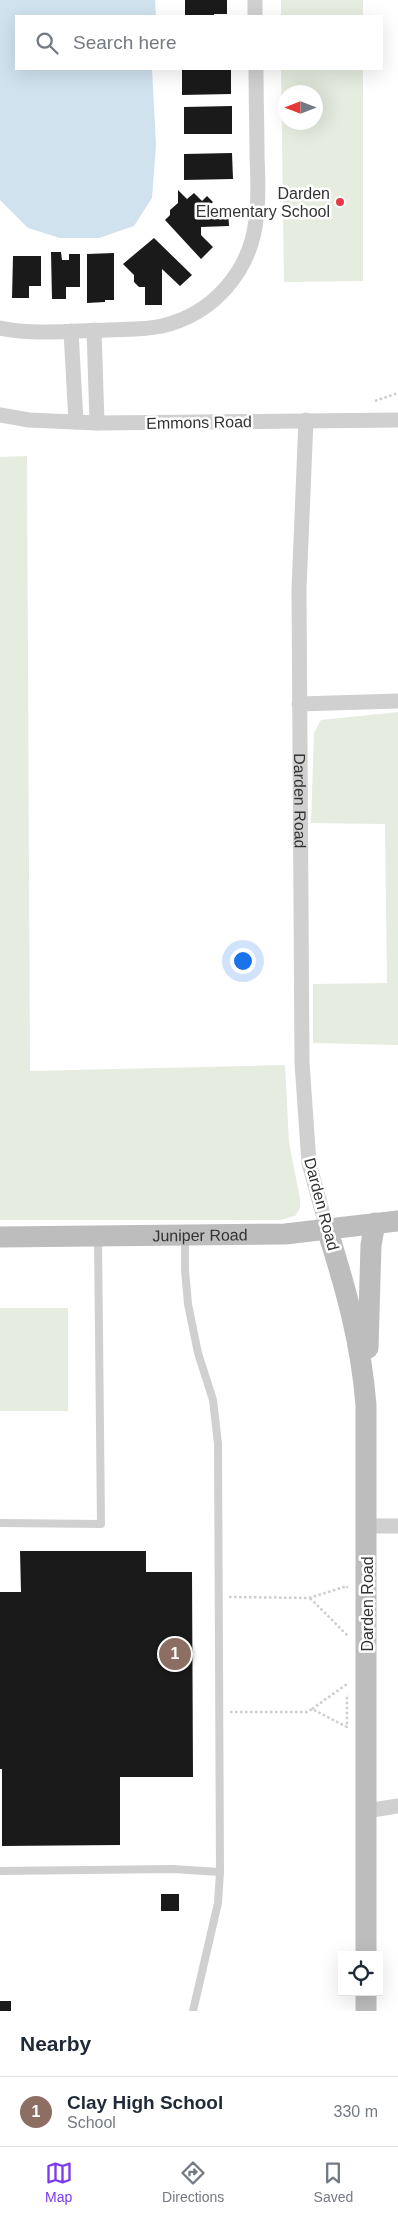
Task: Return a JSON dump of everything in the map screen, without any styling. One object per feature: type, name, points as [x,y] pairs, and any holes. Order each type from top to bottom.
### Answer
[{"type":"street","points":[[255,0],[255,15]]},
{"type":"street","points":[[0,328],[71,331],[146,328],[176,322],[210,304],[224,291],[237,274],[247,256],[256,221],[258,197],[256,70]]},
{"type":"street","points":[[94,330],[98,423]]},
{"type":"street","points":[[71,331],[76,422]]},
{"type":"street","name":"Emmons Road","points":[[0,415],[29,420],[98,423],[398,420]]},
{"type":"street","name":"Darden Road","points":[[306,420],[299,589],[302,1063],[309,1163],[357,1336],[363,1364],[366,1405],[366,1951]]},
{"type":"street","points":[[299,704],[398,701]]},
{"type":"street","name":"Juniper Road","points":[[0,1236],[285,1234],[398,1220]]},
{"type":"street","points":[[366,1405],[370,1265],[376,1223]]},
{"type":"street","points":[[367,1526],[398,1526]]},
{"type":"street","points":[[366,1811],[398,1806]]},
{"type":"street","points":[[366,1996],[366,2011]]},
{"type":"lane","points":[[0,1523],[101,1524],[98,1236]]},
{"type":"lane","points":[[186,1236],[185,1270],[188,1304],[198,1353],[212,1400],[218,1444],[220,1872],[218,1903],[192,2011]]},
{"type":"lane","points":[[0,1871],[173,1869],[220,1872]]},
{"type":"path","points":[[375,401],[398,393]]},
{"type":"path","points":[[219,1596],[309,1598],[347,1586],[347,1596]]},
{"type":"path","points":[[309,1598],[348,1634],[348,1642]]},
{"type":"path","points":[[312,1709],[347,1726],[347,1675]]},
{"type":"path","points":[[219,1712],[307,1712],[347,1684]]},
{"type":"shaded area","points":[[281,0],[363,0],[363,15],[281,15]]},
{"type":"shaded area","points":[[281,70],[363,70],[363,281],[284,282],[282,130],[323,130],[323,85],[281,85]]},
{"type":"shaded area","points":[[27,456],[30,1071],[285,1065],[289,1142],[300,1199],[300,1208],[295,1216],[280,1220],[0,1220],[0,457]]},
{"type":"shaded area","points":[[398,712],[398,1045],[313,1043],[313,984],[387,983],[385,824],[311,823],[314,733],[321,720]]},
{"type":"shaded area","points":[[0,1308],[68,1308],[68,1411],[0,1411]]},
{"type":"water","points":[[0,0],[155,0],[156,15],[15,15],[15,70],[152,70],[156,145],[152,198],[134,226],[99,238],[60,238],[28,228],[0,200]]},
{"type":"building","points":[[185,0],[227,0],[227,14],[185,15]]},
{"type":"building","points":[[182,70],[231,70],[231,94],[182,95]]},
{"type":"building","points":[[232,106],[232,134],[184,134],[184,107]]},
{"type":"building","points":[[232,153],[233,179],[184,180],[184,154]]},
{"type":"building","points":[[178,190],[187,199],[194,193],[202,201],[207,196],[213,202],[205,209],[228,209],[229,226],[201,227],[201,235],[213,247],[201,259],[165,220],[170,215],[170,210],[178,203]]},
{"type":"building","points":[[154,238],[192,275],[180,286],[162,269],[162,305],[145,305],[145,287],[139,287],[134,282],[134,275],[123,264]]},
{"type":"building","points":[[51,252],[61,252],[62,260],[69,260],[69,254],[80,254],[80,287],[66,287],[66,299],[52,299]]},
{"type":"building","points":[[114,253],[114,300],[87,303],[87,254]]},
{"type":"building","points":[[13,256],[41,256],[41,286],[29,286],[29,298],[12,298]]},
{"type":"building","points":[[20,1551],[146,1551],[146,1572],[192,1572],[193,1777],[120,1777],[120,1845],[2,1846],[0,1592],[21,1592]]},
{"type":"building","points":[[161,1894],[179,1894],[179,1911],[161,1911]]},
{"type":"building","points":[[0,2001],[11,2001],[11,2011],[0,2011]]},
{"type":"place","name":"Darden Elementary School","points":[[340,202]]},
{"type":"place","name":"Clay High School","points":[[175,1654]]}]
